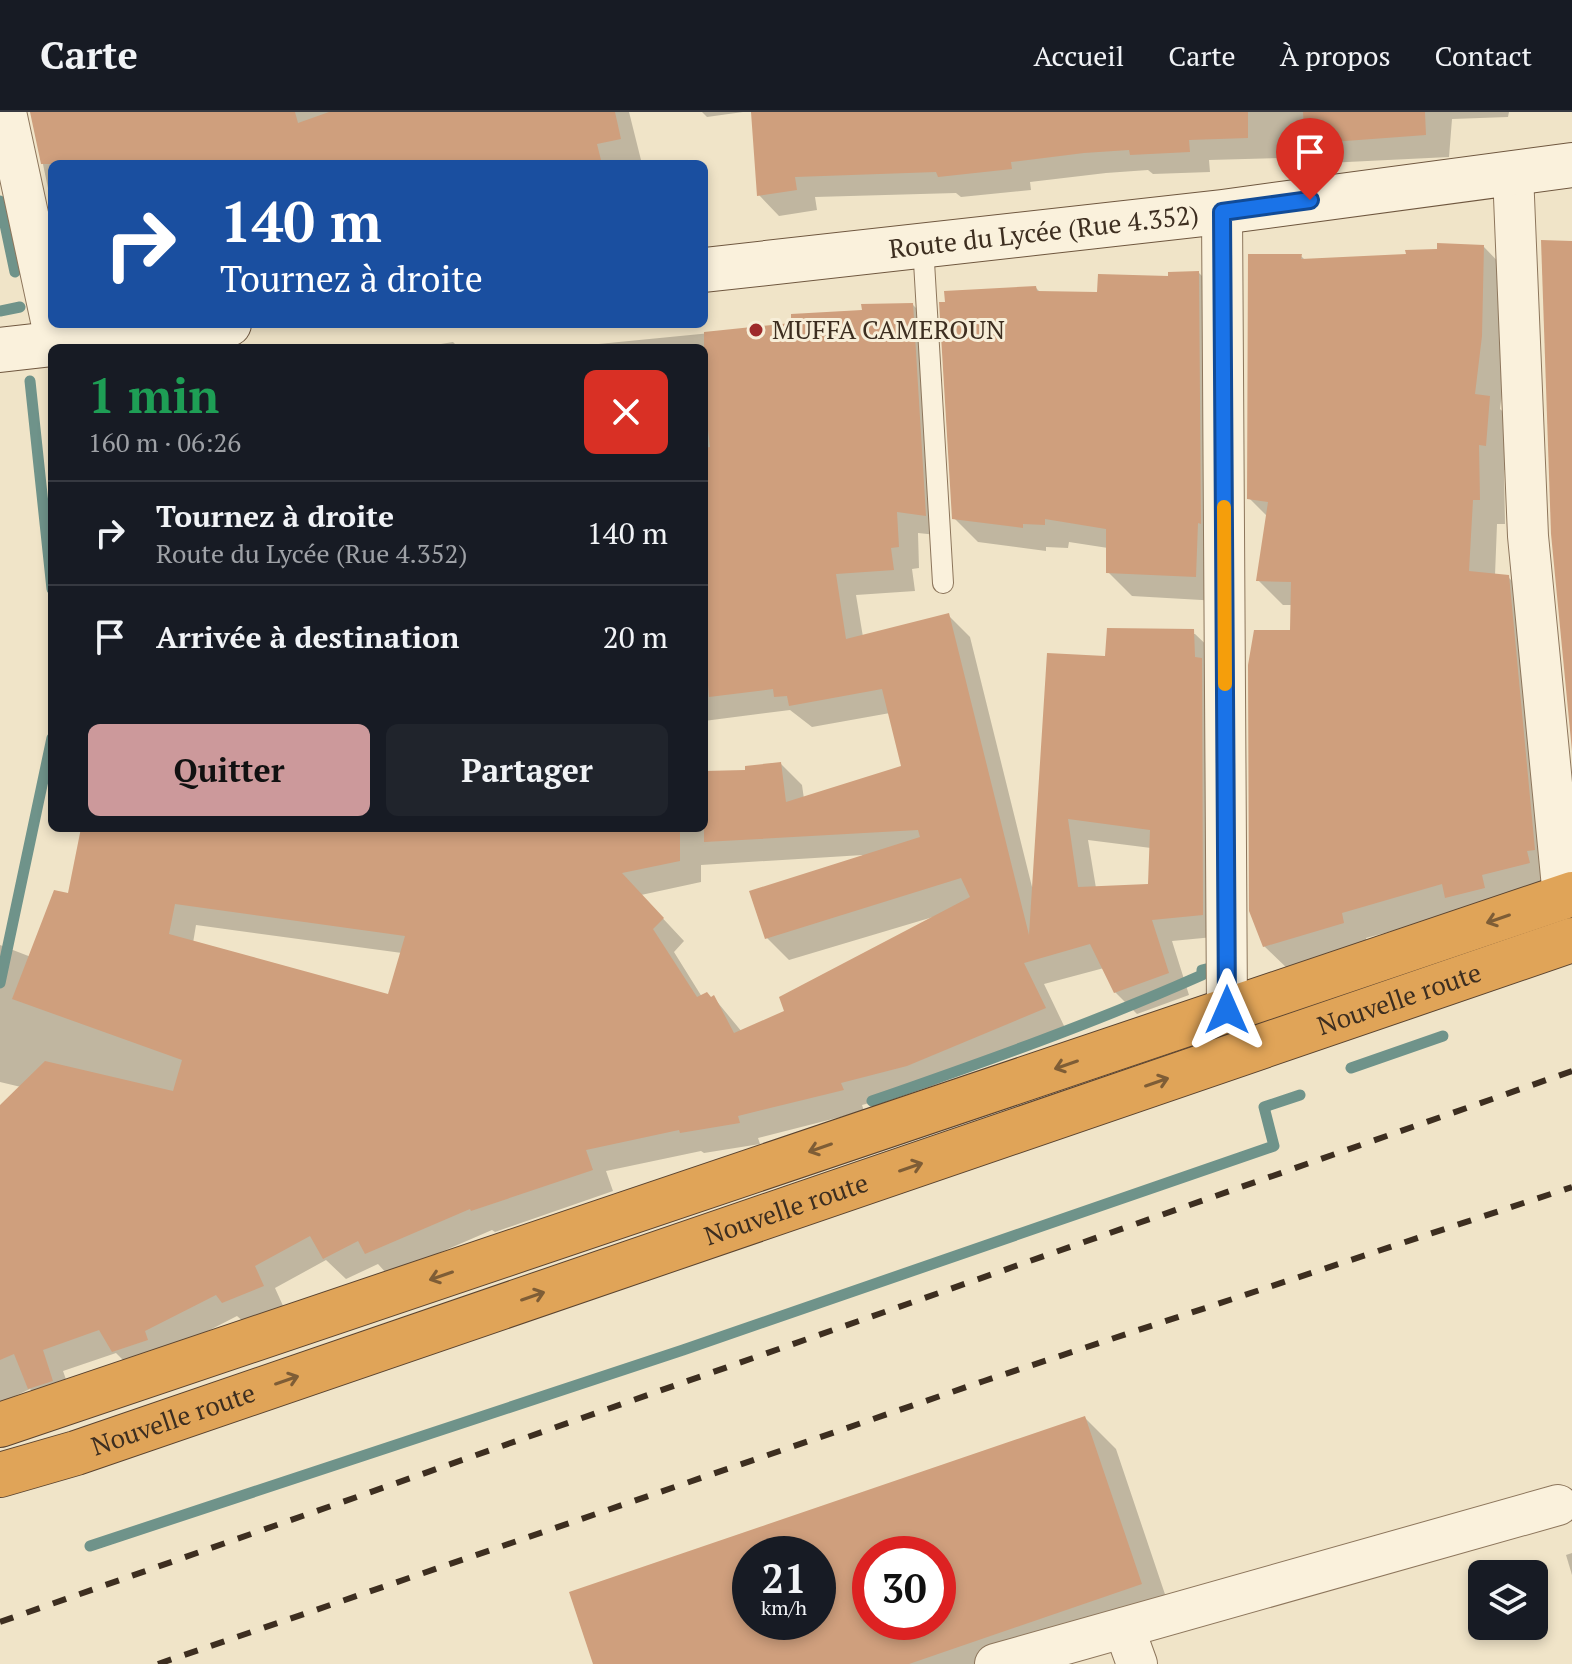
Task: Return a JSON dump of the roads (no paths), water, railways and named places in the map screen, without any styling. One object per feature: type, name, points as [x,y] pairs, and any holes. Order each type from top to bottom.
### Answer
[{"type":"highway","name":"Nouvelle route","points":[[0,1425],[1568,896]]},
{"type":"highway","name":"Nouvelle route","points":[[0,1475],[91,1448],[1572,940]]},
{"type":"main road","name":"Route du Lycée (Rue 4.352)","points":[[708,270],[1222,212],[1572,165]]},
{"type":"main road","points":[[56,344],[194,328]]},
{"type":"main road","points":[[0,350],[48,345]]},
{"type":"street","points":[[6,112],[48,307]]},
{"type":"street","points":[[1513,173],[1528,536],[1568,896]]},
{"type":"street","points":[[1222,212],[1227,1010]]},
{"type":"street","points":[[53,328],[56,344]]},
{"type":"street","points":[[995,1664],[1131,1646],[1558,1505]]},
{"type":"lane","points":[[923,245],[943,583]]},
{"type":"waterway","points":[[0,201],[15,272]]},
{"type":"waterway","points":[[0,311],[20,307]]},
{"type":"waterway","points":[[30,381],[48,551]]},
{"type":"waterway","points":[[0,983],[48,757]]},
{"type":"waterway","points":[[872,1101],[1080,1026],[1202,975],[1202,970],[1218,966]]},
{"type":"waterway","points":[[1351,1068],[1443,1036]]},
{"type":"waterway","points":[[90,1546],[683,1350],[1274,1146],[1264,1107],[1300,1095]]},
{"type":"railway","points":[[0,1622],[1572,1071]]},
{"type":"railway","points":[[158,1664],[984,1381],[1572,1187]]},
{"type":"place","name":"MUFFA CAMEROUN","points":[[756,330]]}]
